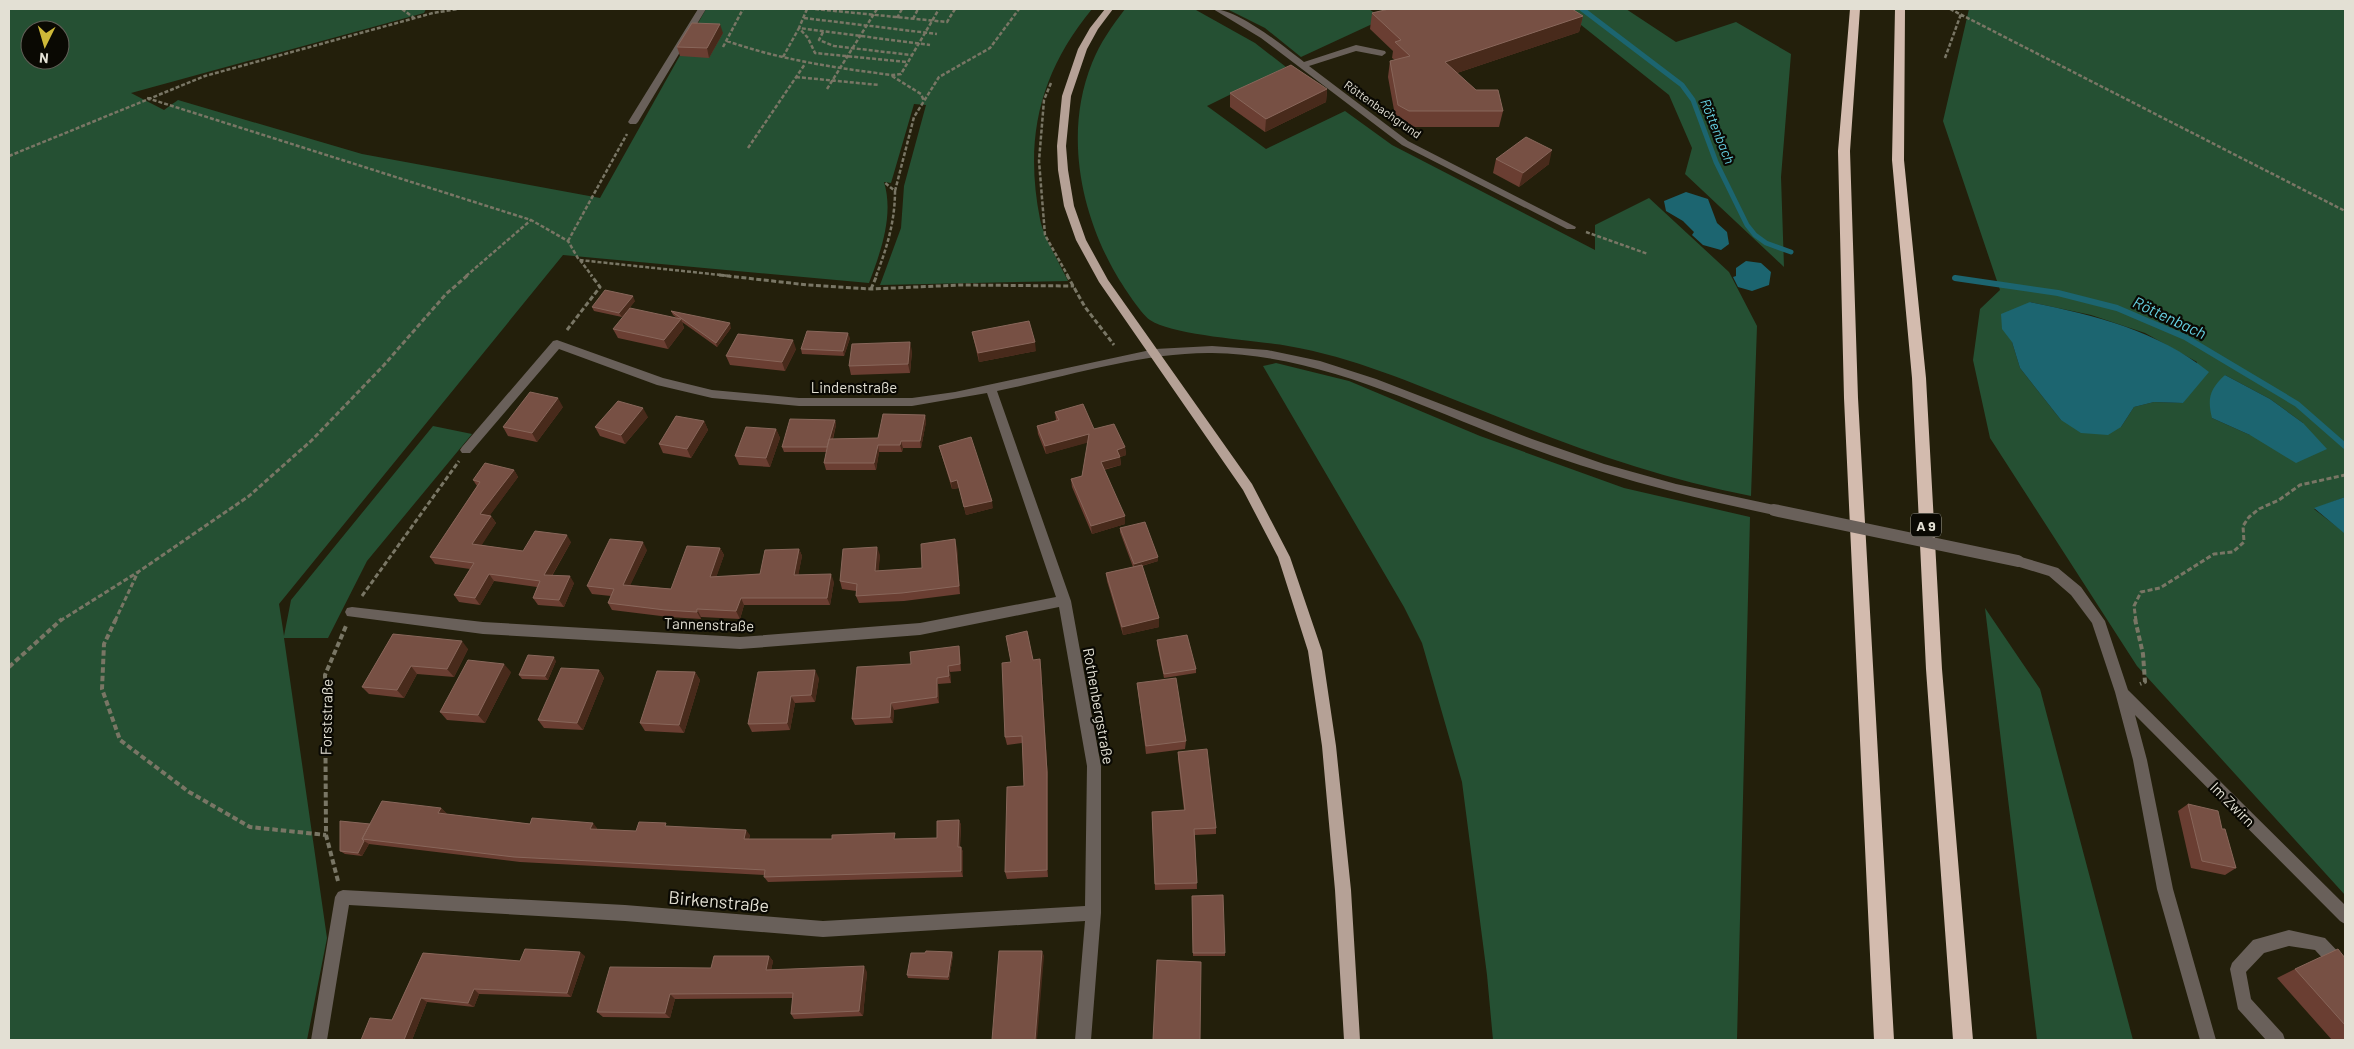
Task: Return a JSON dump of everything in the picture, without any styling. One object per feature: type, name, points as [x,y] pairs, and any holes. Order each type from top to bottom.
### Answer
[{"type":"highway","points":[[1855,9],[1844,151],[1852,418],[1884,1040]]},
{"type":"highway","name":"A 9","points":[[1900,9],[1898,160],[1918,378],[1934,669],[1964,1040]]},
{"type":"main road","points":[[1109,9],[1089,36],[1072,79],[1062,128],[1066,194],[1086,252],[1120,306],[1248,487],[1284,557],[1315,651],[1329,746],[1344,890],[1352,1040]]},
{"type":"street","points":[[633,122],[702,9]]},
{"type":"street","name":"Röttenbachgrund","points":[[1217,9],[1264,36],[1301,66],[1405,143],[1571,227]]},
{"type":"street","points":[[1301,66],[1356,48],[1382,53]]},
{"type":"street","points":[[466,450],[556,344]]},
{"type":"street","name":"Lindenstraße","points":[[556,344],[660,382],[722,395],[799,402],[912,402],[991,389],[1155,353],[1184,349],[1240,350],[1275,354],[1328,366],[1378,382],[1579,461],[1699,495],[2018,561],[2053,572],[2076,591],[2098,621],[2122,692],[2140,760],[2165,889],[2208,1040]]},
{"type":"street","name":"Rothenbergstraße","points":[[991,389],[1064,601],[1094,766],[1093,913],[1083,1040]]},
{"type":"street","name":"Tannenstraße","points":[[352,612],[483,628],[740,643],[920,629],[1064,601]]},
{"type":"street","name":"Im Zwirn","points":[[2122,692],[2345,916]]},
{"type":"street","points":[[319,1040],[343,897]]},
{"type":"street","name":"Birkenstraße","points":[[343,897],[625,913],[823,929],[1093,913]]},
{"type":"street","points":[[2277,1040],[2244,1003],[2238,969],[2259,946],[2289,938],[2319,943],[2345,970]]},
{"type":"path","points":[[402,9],[414,18]]},
{"type":"path","points":[[9,156],[147,98],[205,76],[414,18],[458,9]]},
{"type":"path","points":[[724,47],[743,9]]},
{"type":"path","points":[[783,57],[807,9]]},
{"type":"path","points":[[815,9],[843,10],[859,14],[947,22],[955,9]]},
{"type":"path","points":[[859,14],[862,9]]},
{"type":"path","points":[[827,89],[858,36],[877,9]]},
{"type":"path","points":[[896,18],[902,9]]},
{"type":"path","points":[[913,19],[918,9]]},
{"type":"path","points":[[727,41],[748,49],[805,64],[892,75],[901,74],[939,9]]},
{"type":"path","points":[[871,289],[887,250],[896,209],[895,191],[914,117],[940,77],[990,48],[1019,9]]},
{"type":"path","points":[[1950,9],[2345,211]]},
{"type":"path","points":[[1945,58],[1961,14]]},
{"type":"path","points":[[804,18],[937,34]]},
{"type":"path","points":[[799,28],[930,45]]},
{"type":"path","points":[[799,28],[808,38],[815,52],[846,57],[907,62]]},
{"type":"path","points":[[823,32],[819,40],[834,46],[911,55]]},
{"type":"path","points":[[748,148],[805,64]]},
{"type":"path","points":[[892,75],[921,94],[924,101]]},
{"type":"path","points":[[796,77],[879,85]]},
{"type":"path","points":[[147,98],[531,220],[568,241],[579,260],[600,287],[556,344]]},
{"type":"path","points":[[568,241],[633,122]]},
{"type":"path","points":[[884,182],[895,191]]},
{"type":"path","points":[[9,667],[63,618],[138,572],[249,496],[318,433],[384,365],[446,294],[531,220]]},
{"type":"path","points":[[1571,227],[1648,254]]},
{"type":"path","points":[[579,260],[808,285],[871,289],[962,285],[1074,286],[1085,307],[1115,347],[1127,359]]},
{"type":"path","name":"Forststraße","points":[[343,897],[326,835],[325,675],[352,612],[466,450]]},
{"type":"path","points":[[2122,692],[2145,682],[2143,654],[2137,634],[2134,606],[2141,592],[2160,588],[2214,554],[2233,552],[2244,542],[2243,526],[2249,517],[2300,485],[2345,475]]},
{"type":"path","points":[[138,572],[104,644],[102,689],[120,740],[189,792],[250,828],[326,835]]},
{"type":"green space","points":[[9,9],[426,9],[424,13],[131,93],[164,110],[178,100],[362,154],[600,198],[706,9],[1092,9],[1074,33],[1048,82],[1040,107],[1036,134],[1034,161],[1040,219],[1048,242],[1068,281],[880,285],[901,228],[904,186],[926,105],[914,104],[891,183],[884,182],[888,207],[887,220],[882,246],[869,283],[563,255],[279,604],[284,636],[291,600],[433,426],[472,434],[367,561],[328,638],[284,638],[327,938],[307,1040],[9,1040]]},
{"type":"green space","points":[[1125,9],[1196,10],[1255,43],[1286,67],[1207,106],[1266,149],[1345,111],[1392,145],[1595,250],[1595,225],[1649,198],[1729,272],[1757,326],[1751,496],[1679,479],[1610,458],[1541,434],[1405,380],[1336,357],[1288,346],[1195,334],[1177,330],[1150,320],[1141,311],[1125,288],[1101,245],[1084,194],[1080,168],[1079,115],[1084,89],[1092,63],[1099,49]]},
{"type":"green space","points":[[1227,9],[1369,9],[1383,19],[1301,57],[1265,28]]},
{"type":"green space","points":[[1561,9],[1626,9],[1676,42],[1736,22],[1791,54],[1781,177],[1784,267],[1685,174],[1692,148],[1669,95]]},
{"type":"green space","points":[[1969,9],[2345,9],[2345,497],[2314,509],[2345,533],[2345,895],[2137,666],[1990,438],[1973,360],[1980,309],[2000,290],[1943,121]],"holes":[[[2030,302],[2091,315],[2145,333],[2197,362],[2183,403],[2154,402],[2134,407],[2121,427],[2061,420],[2020,368],[2012,342]],[[2225,375],[2270,399],[2303,423],[2250,435],[2212,418]]]},
{"type":"green space","points":[[1276,363],[1349,381],[1480,436],[1624,488],[1750,517],[1737,1040],[1493,1040],[1487,975],[1462,782],[1422,643],[1404,607],[1263,366]]},
{"type":"green space","points":[[1985,608],[2040,689],[2133,1040],[2037,1040]]},
{"type":"water","points":[[1686,192],[1708,199],[1717,223],[1727,232],[1729,244],[1721,250],[1703,245],[1692,235],[1694,232],[1683,221],[1666,211],[1664,201]]},
{"type":"water","points":[[1746,261],[1761,263],[1771,272],[1769,285],[1752,291],[1738,287],[1733,277],[1736,276],[1736,268]]},
{"type":"water","points":[[2030,302],[2124,326],[2168,345],[2189,357],[2209,372],[2183,403],[2154,402],[2134,407],[2121,427],[2108,435],[2081,433],[2061,420],[2020,368],[2012,342],[2002,329],[2001,314]]},
{"type":"water","points":[[2225,375],[2270,399],[2303,423],[2327,449],[2296,463],[2250,435],[2212,418],[2211,394]]},
{"type":"water","points":[[2345,497],[2345,533],[2344,533],[2314,508]]},
{"type":"building","points":[[1389,9],[1572,9],[1583,16],[1445,62],[1476,90],[1498,90],[1503,111],[1409,111],[1398,105],[1390,61],[1410,56],[1395,42],[1401,40],[1372,13]]},
{"type":"building","points":[[692,23],[720,24],[707,48],[677,47]]},
{"type":"building","points":[[1291,65],[1327,89],[1266,119],[1230,93]]},
{"type":"building","points":[[1526,137],[1552,150],[1523,173],[1496,159]]},
{"type":"building","points":[[605,290],[633,296],[619,313],[592,307]]},
{"type":"building","points":[[630,308],[681,319],[664,340],[613,329]]},
{"type":"building","points":[[671,311],[730,323],[716,343]]},
{"type":"building","points":[[1029,321],[1035,342],[978,353],[972,332]]},
{"type":"building","points":[[807,331],[848,333],[843,351],[801,349]]},
{"type":"building","points":[[738,334],[793,340],[782,362],[726,356]]},
{"type":"building","points":[[910,342],[908,364],[849,366],[852,344]]},
{"type":"building","points":[[530,392],[558,398],[532,433],[503,427]]},
{"type":"building","points":[[618,401],[643,408],[621,435],[595,427]]},
{"type":"building","points":[[1083,404],[1094,429],[1114,424],[1125,447],[1117,450],[1120,457],[1101,462],[1125,516],[1091,526],[1071,479],[1082,476],[1089,434],[1045,446],[1037,426],[1059,420],[1055,412]]},
{"type":"building","points":[[883,414],[925,415],[920,441],[901,441],[900,445],[878,445],[874,463],[824,463],[829,439],[878,438]]},
{"type":"building","points":[[676,416],[704,421],[687,449],[659,444]]},
{"type":"building","points":[[790,419],[835,420],[827,447],[782,447]]},
{"type":"building","points":[[746,427],[776,429],[766,458],[735,456]]},
{"type":"building","points":[[971,437],[992,501],[964,507],[957,480],[951,482],[939,446]]},
{"type":"building","points":[[485,463],[514,470],[480,514],[491,516],[472,544],[523,551],[535,531],[567,535],[544,575],[570,576],[559,600],[533,598],[540,581],[489,574],[475,598],[454,595],[474,563],[430,557],[480,482],[473,480]]},
{"type":"building","points":[[1145,522],[1158,557],[1134,564],[1120,528]]},
{"type":"building","points":[[610,539],[643,542],[623,585],[671,589],[687,546],[720,548],[710,577],[760,574],[765,550],[799,549],[794,575],[831,574],[827,598],[741,598],[736,611],[697,609],[697,612],[608,603],[614,589],[587,586]]},
{"type":"building","points":[[955,539],[959,586],[856,596],[857,584],[840,581],[843,549],[877,547],[875,571],[922,568],[921,544]]},
{"type":"building","points":[[1142,565],[1159,618],[1122,627],[1106,573]]},
{"type":"building","points":[[1027,631],[1033,660],[1040,659],[1047,772],[1047,870],[1005,872],[1007,787],[1024,786],[1022,736],[1005,737],[1002,663],[1011,662],[1006,636]]},
{"type":"building","points":[[393,634],[462,641],[447,669],[411,666],[397,690],[362,687]]},
{"type":"building","points":[[1187,635],[1196,669],[1164,674],[1157,640]]},
{"type":"building","points":[[959,646],[960,664],[948,666],[949,676],[937,678],[937,697],[891,703],[890,717],[852,719],[857,667],[911,664],[910,652]]},
{"type":"building","points":[[528,655],[554,657],[545,676],[519,675]]},
{"type":"building","points":[[468,660],[504,664],[478,715],[440,712]]},
{"type":"building","points":[[561,668],[599,670],[577,723],[538,720]]},
{"type":"building","points":[[815,670],[811,695],[791,696],[787,723],[748,724],[758,672]]},
{"type":"building","points":[[657,671],[695,672],[679,725],[640,723]]},
{"type":"building","points":[[1176,678],[1186,741],[1146,746],[1137,683]]},
{"type":"building","points":[[1207,749],[1216,828],[1194,829],[1197,883],[1155,884],[1152,812],[1185,810],[1178,752]]},
{"type":"building","points":[[382,801],[441,808],[438,813],[530,824],[532,818],[593,823],[590,829],[636,831],[639,822],[666,823],[665,826],[746,830],[744,839],[832,839],[832,835],[895,833],[894,839],[937,838],[937,821],[959,820],[958,847],[961,847],[961,871],[764,877],[765,870],[514,857],[362,839]]},
{"type":"building","points":[[2188,804],[2218,811],[2222,829],[2225,829],[2236,868],[2202,861]]},
{"type":"building","points":[[340,821],[370,824],[362,839],[364,841],[358,853],[340,851]]},
{"type":"building","points":[[1223,895],[1225,953],[1193,953],[1192,896]]},
{"type":"building","points":[[525,949],[580,952],[567,993],[474,989],[468,1003],[421,998],[404,1040],[361,1040],[370,1018],[392,1020],[423,953],[520,961]]},
{"type":"building","points":[[2338,949],[2345,958],[2345,1025],[2295,969]]},
{"type":"building","points":[[926,951],[952,952],[948,977],[907,975],[911,953],[925,953]]},
{"type":"building","points":[[999,951],[1042,951],[1035,1040],[992,1040]]},
{"type":"building","points":[[714,956],[769,956],[766,970],[864,966],[859,1011],[791,1014],[793,993],[670,994],[665,1013],[597,1012],[610,967],[711,968]]},
{"type":"building","points":[[1157,960],[1201,962],[1200,1040],[1153,1040]]},
{"type":"waterway","name":"Röttenbach","points":[[1582,9],[1682,85],[1693,100],[1716,162],[1747,225],[1755,235],[1766,243],[1791,252]]},
{"type":"waterway","name":"Röttenbach","points":[[1955,278],[2058,293],[2117,308],[2185,337],[2297,404],[2345,446]]}]
